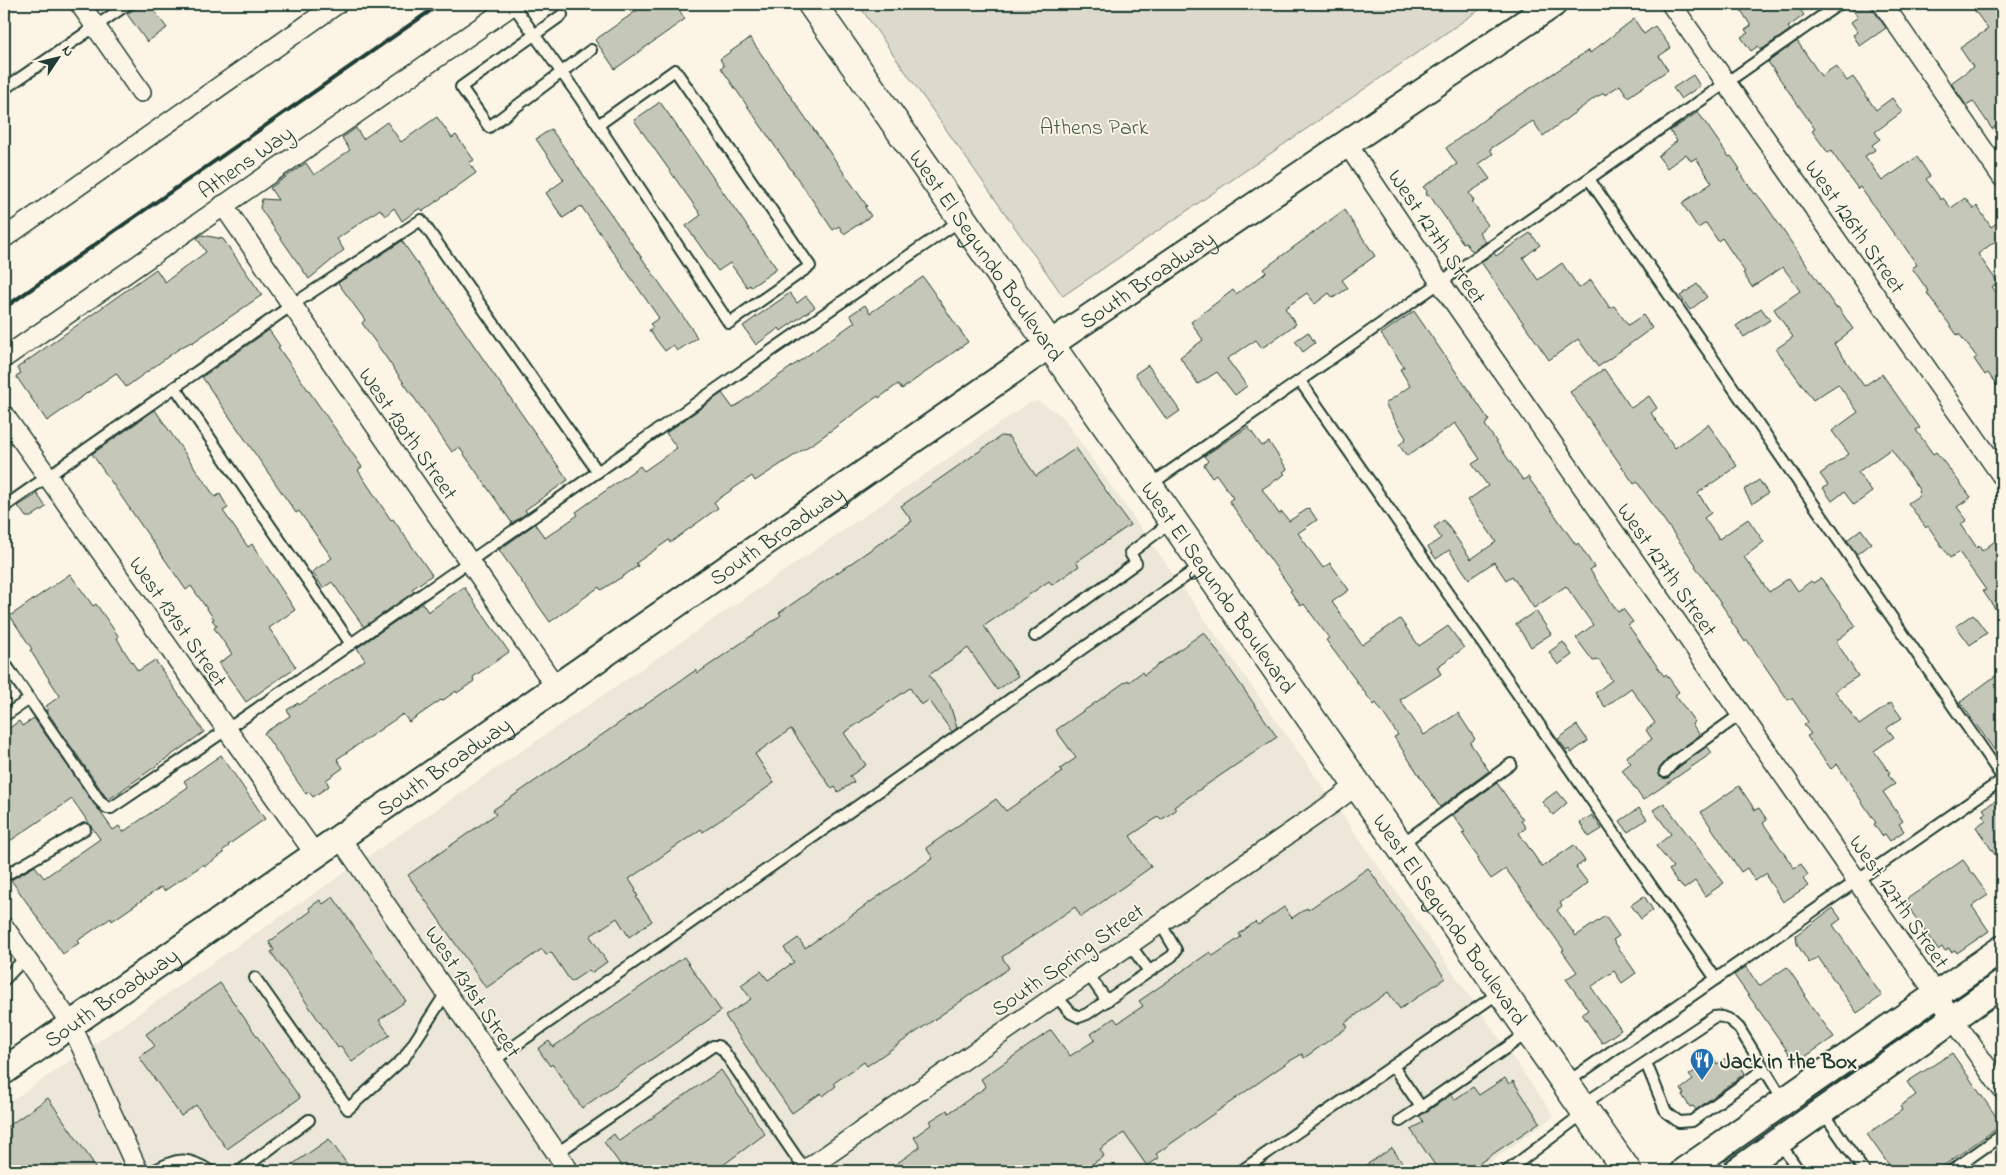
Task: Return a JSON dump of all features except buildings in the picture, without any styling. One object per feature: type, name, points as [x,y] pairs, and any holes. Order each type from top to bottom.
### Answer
[{"type":"main road","name":"West El Segundo Boulevard","points":[[812,4],[1627,1171]]},
{"type":"main road","name":"South Broadway","points":[[4,1071],[1049,345],[1553,4]]},
{"type":"main road","points":[[1684,1171],[2002,949]]},
{"type":"main road","points":[[1737,1171],[2002,984]]},
{"type":"street","points":[[80,4],[141,92]]},
{"type":"street","points":[[4,238],[337,4]]},
{"type":"street","name":"Athens Way","points":[[4,358],[514,4]]},
{"type":"street","name":"West 126th Street","points":[[1671,4],[2002,476]]},
{"type":"street","points":[[1883,4],[2002,177]]},
{"type":"street","name":"West 127th Street","points":[[1347,144],[1440,282],[2002,1089]]},
{"type":"street","name":"West 130th Street","points":[[223,205],[556,687]]},
{"type":"street","name":"West 131st Street","points":[[4,415],[315,854]]},
{"type":"street","name":"South Spring Street","points":[[805,1171],[1357,785]]},
{"type":"street","name":"West 131st Street","points":[[340,838],[570,1171]]},
{"type":"street","points":[[4,927],[71,1024],[138,1171]]},
{"type":"lane","points":[[4,90],[128,4]]},
{"type":"lane","points":[[514,4],[598,125],[728,323],[810,266],[675,70],[598,125]]},
{"type":"lane","points":[[1148,487],[1840,4]]},
{"type":"lane","points":[[562,15],[461,87],[489,127],[591,50]]},
{"type":"lane","points":[[1565,1084],[1858,882],[2002,778],[1588,179]]},
{"type":"lane","points":[[4,662],[99,800],[107,808],[111,808],[228,730],[783,341],[962,219]]},
{"type":"lane","points":[[4,507],[292,305],[420,220],[598,472]]},
{"type":"lane","points":[[1300,381],[1716,980]]},
{"type":"lane","points":[[175,387],[351,644]]},
{"type":"lane","points":[[1035,636],[1136,563],[1130,553],[1172,521]]},
{"type":"lane","points":[[493,1061],[1202,565]]},
{"type":"lane","points":[[4,716],[30,699]]},
{"type":"lane","points":[[1665,772],[1674,762],[1741,714]]},
{"type":"lane","points":[[1399,846],[1511,764]]},
{"type":"lane","points":[[4,876],[85,829]]},
{"type":"lane","points":[[1056,996],[1071,1014],[1079,1017],[1107,1001],[1172,956],[1176,950],[1160,923]]},
{"type":"lane","points":[[1130,944],[1149,972]]},
{"type":"lane","points":[[4,980],[25,958]]},
{"type":"lane","points":[[1088,974],[1107,1001]]},
{"type":"lane","points":[[256,978],[348,1109],[404,1058],[446,992]]},
{"type":"lane","points":[[1241,1171],[1501,992]]},
{"type":"lane","points":[[1507,1171],[1583,1109],[1646,1063],[1714,1018],[1720,1016],[1733,1021],[1784,1101]]},
{"type":"lane","points":[[1400,1121],[1529,1032]]},
{"type":"lane","points":[[557,1153],[713,1046],[718,1046],[723,1050],[805,1171]]},
{"type":"lane","points":[[1646,1063],[1666,1112],[1679,1122],[1692,1121],[1764,1069]]},
{"type":"lane","points":[[1393,1066],[1420,1107]]},
{"type":"lane","points":[[1822,1111],[1864,1171]]},
{"type":"lane","points":[[240,1171],[309,1120]]},
{"type":"lane","points":[[1951,1171],[2002,1136]]},
{"type":"lane","points":[[1779,1142],[1798,1171]]},
{"type":"lane","points":[[153,1171],[174,1160],[196,1162],[210,1171]]},
{"type":"shaded area","points":[[1038,401],[1062,416],[1554,1116],[1478,1171],[4,1171],[4,1106],[1029,403]]},
{"type":"green space","name":"Athens Park","points":[[858,4],[1488,4],[1063,296]]},
{"type":"railway","points":[[4,308],[440,4]]},
{"type":"place","name":"Jack in the Box","points":[[1702,1081]]}]
